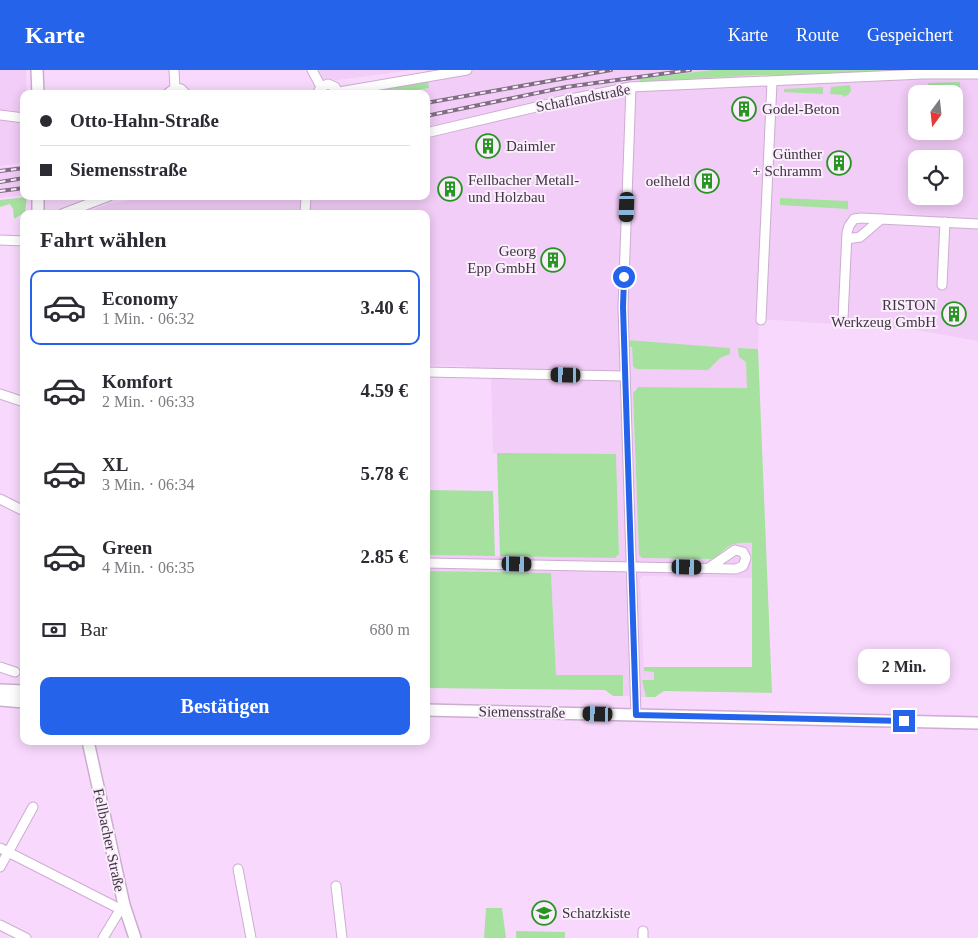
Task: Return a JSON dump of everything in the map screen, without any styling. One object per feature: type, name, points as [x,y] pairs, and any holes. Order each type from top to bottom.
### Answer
[{"type":"main road","points":[[37,70],[38,90]]},
{"type":"main road","points":[[0,690],[20,691]]},
{"type":"main road","points":[[0,700],[20,702]]},
{"type":"main road","name":"Siemensstraße","points":[[430,710],[978,723]]},
{"type":"main road","name":"Fellbacher Straße","points":[[89,745],[122,907],[135,938]]},
{"type":"main road","points":[[91,755],[92,745]]},
{"type":"street","points":[[171,90],[174,70]]},
{"type":"street","points":[[312,70],[319,90],[332,85],[336,90]]},
{"type":"street","points":[[356,90],[467,70]]},
{"type":"street","name":"Schaflandstraße","points":[[430,132],[566,100],[631,87],[923,74],[978,74]]},
{"type":"street","points":[[761,320],[772,82]]},
{"type":"street","points":[[631,87],[623,307],[636,715]]},
{"type":"street","points":[[0,115],[20,118]]},
{"type":"street","points":[[72,210],[99,200]]},
{"type":"street","points":[[843,318],[847,239],[849,226],[854,219],[978,224]]},
{"type":"street","points":[[847,239],[860,237],[882,219]]},
{"type":"street","points":[[942,285],[945,222]]},
{"type":"street","points":[[0,240],[20,241]]},
{"type":"street","points":[[430,372],[625,376]]},
{"type":"street","points":[[0,394],[20,401]]},
{"type":"street","points":[[0,499],[20,509]]},
{"type":"street","points":[[430,563],[710,567]]},
{"type":"street","points":[[0,668],[15,672]]},
{"type":"street","points":[[0,867],[33,807]]},
{"type":"street","points":[[0,848],[122,907],[102,938]]},
{"type":"street","points":[[238,869],[251,938]]},
{"type":"street","points":[[336,886],[342,938]]},
{"type":"street","points":[[0,925],[26,938]]},
{"type":"shaded area","points":[[0,70],[26,70],[27,90],[20,90],[20,164],[0,166]]},
{"type":"shaded area","points":[[316,70],[412,70],[316,83]]},
{"type":"shaded area","points":[[426,70],[712,70],[638,79],[978,71],[978,341],[911,329],[759,319],[758,349],[739,348],[746,362],[748,388],[638,387],[635,389],[633,393],[639,555],[642,558],[714,559],[729,545],[734,543],[752,543],[753,578],[642,576],[640,579],[644,671],[654,671],[654,680],[644,691],[646,697],[623,696],[623,675],[556,675],[551,573],[430,571],[430,555],[615,558],[619,554],[616,455],[493,453],[491,373],[467,373],[466,366],[430,365],[430,210],[94,210],[108,204],[130,200],[430,200],[430,90],[418,90],[429,88]],"holes":[[[632,346],[730,348],[729,354],[720,358],[707,370],[633,366]]]},
{"type":"shaded area","points":[[20,166],[20,196],[0,198],[0,168]]},
{"type":"green space","points":[[712,70],[978,70],[841,75],[756,75],[642,82],[637,79]]},
{"type":"green space","points":[[428,81],[429,88],[418,90],[381,90]]},
{"type":"green space","points":[[960,82],[960,85],[928,85],[928,83]]},
{"type":"green space","points":[[850,85],[851,91],[848,95],[843,97],[843,95],[830,94],[831,87]]},
{"type":"green space","points":[[823,87],[823,94],[784,92],[784,89]]},
{"type":"green space","points":[[20,198],[20,200],[27,200],[25,210],[20,210],[20,215],[14,219],[13,209],[10,204],[0,207],[0,200]]},
{"type":"green space","points":[[780,198],[848,201],[848,209],[780,205]]},
{"type":"green space","points":[[626,340],[730,348],[730,354],[720,358],[708,370],[636,369],[633,366],[632,347],[626,346]]},
{"type":"green space","points":[[738,348],[758,349],[772,693],[664,691],[655,697],[646,697],[642,680],[654,680],[654,672],[644,671],[644,667],[752,667],[752,543],[731,545],[723,550],[715,559],[642,558],[639,555],[633,393],[638,387],[747,388],[746,362],[739,357]]},
{"type":"green space","points":[[497,453],[616,454],[619,554],[615,558],[500,556]]},
{"type":"green space","points":[[430,490],[493,491],[495,556],[430,555]]},
{"type":"green space","points":[[430,571],[551,573],[556,675],[623,675],[623,696],[613,696],[605,690],[430,688]]},
{"type":"green space","points":[[486,908],[502,908],[506,938],[484,938]]},
{"type":"green space","points":[[516,931],[565,932],[565,938],[516,938]]},
{"type":"railway","points":[[430,102],[611,70]]},
{"type":"railway","points":[[430,115],[566,87],[690,70]]},
{"type":"railway","points":[[0,171],[20,168]]},
{"type":"railway","points":[[0,182],[20,179]]},
{"type":"railway","points":[[0,191],[20,188]]},
{"type":"place","name":"Godel-Beton","points":[[744,109]]},
{"type":"place","name":"Daimler","points":[[488,146]]},
{"type":"place","name":"Günther + Schramm","points":[[839,163]]},
{"type":"place","name":"oelheld","points":[[707,181]]},
{"type":"place","name":"Fellbacher Metall- und Holzbau","points":[[450,189]]},
{"type":"place","name":"Georg Epp GmbH","points":[[553,260]]},
{"type":"place","name":"RISTON Werkzeug GmbH","points":[[954,314]]},
{"type":"place","name":"Schatzkiste","points":[[544,913]]},
{"type":"route","points":[[624,277],[623,307],[636,715],[904,721]]}]
